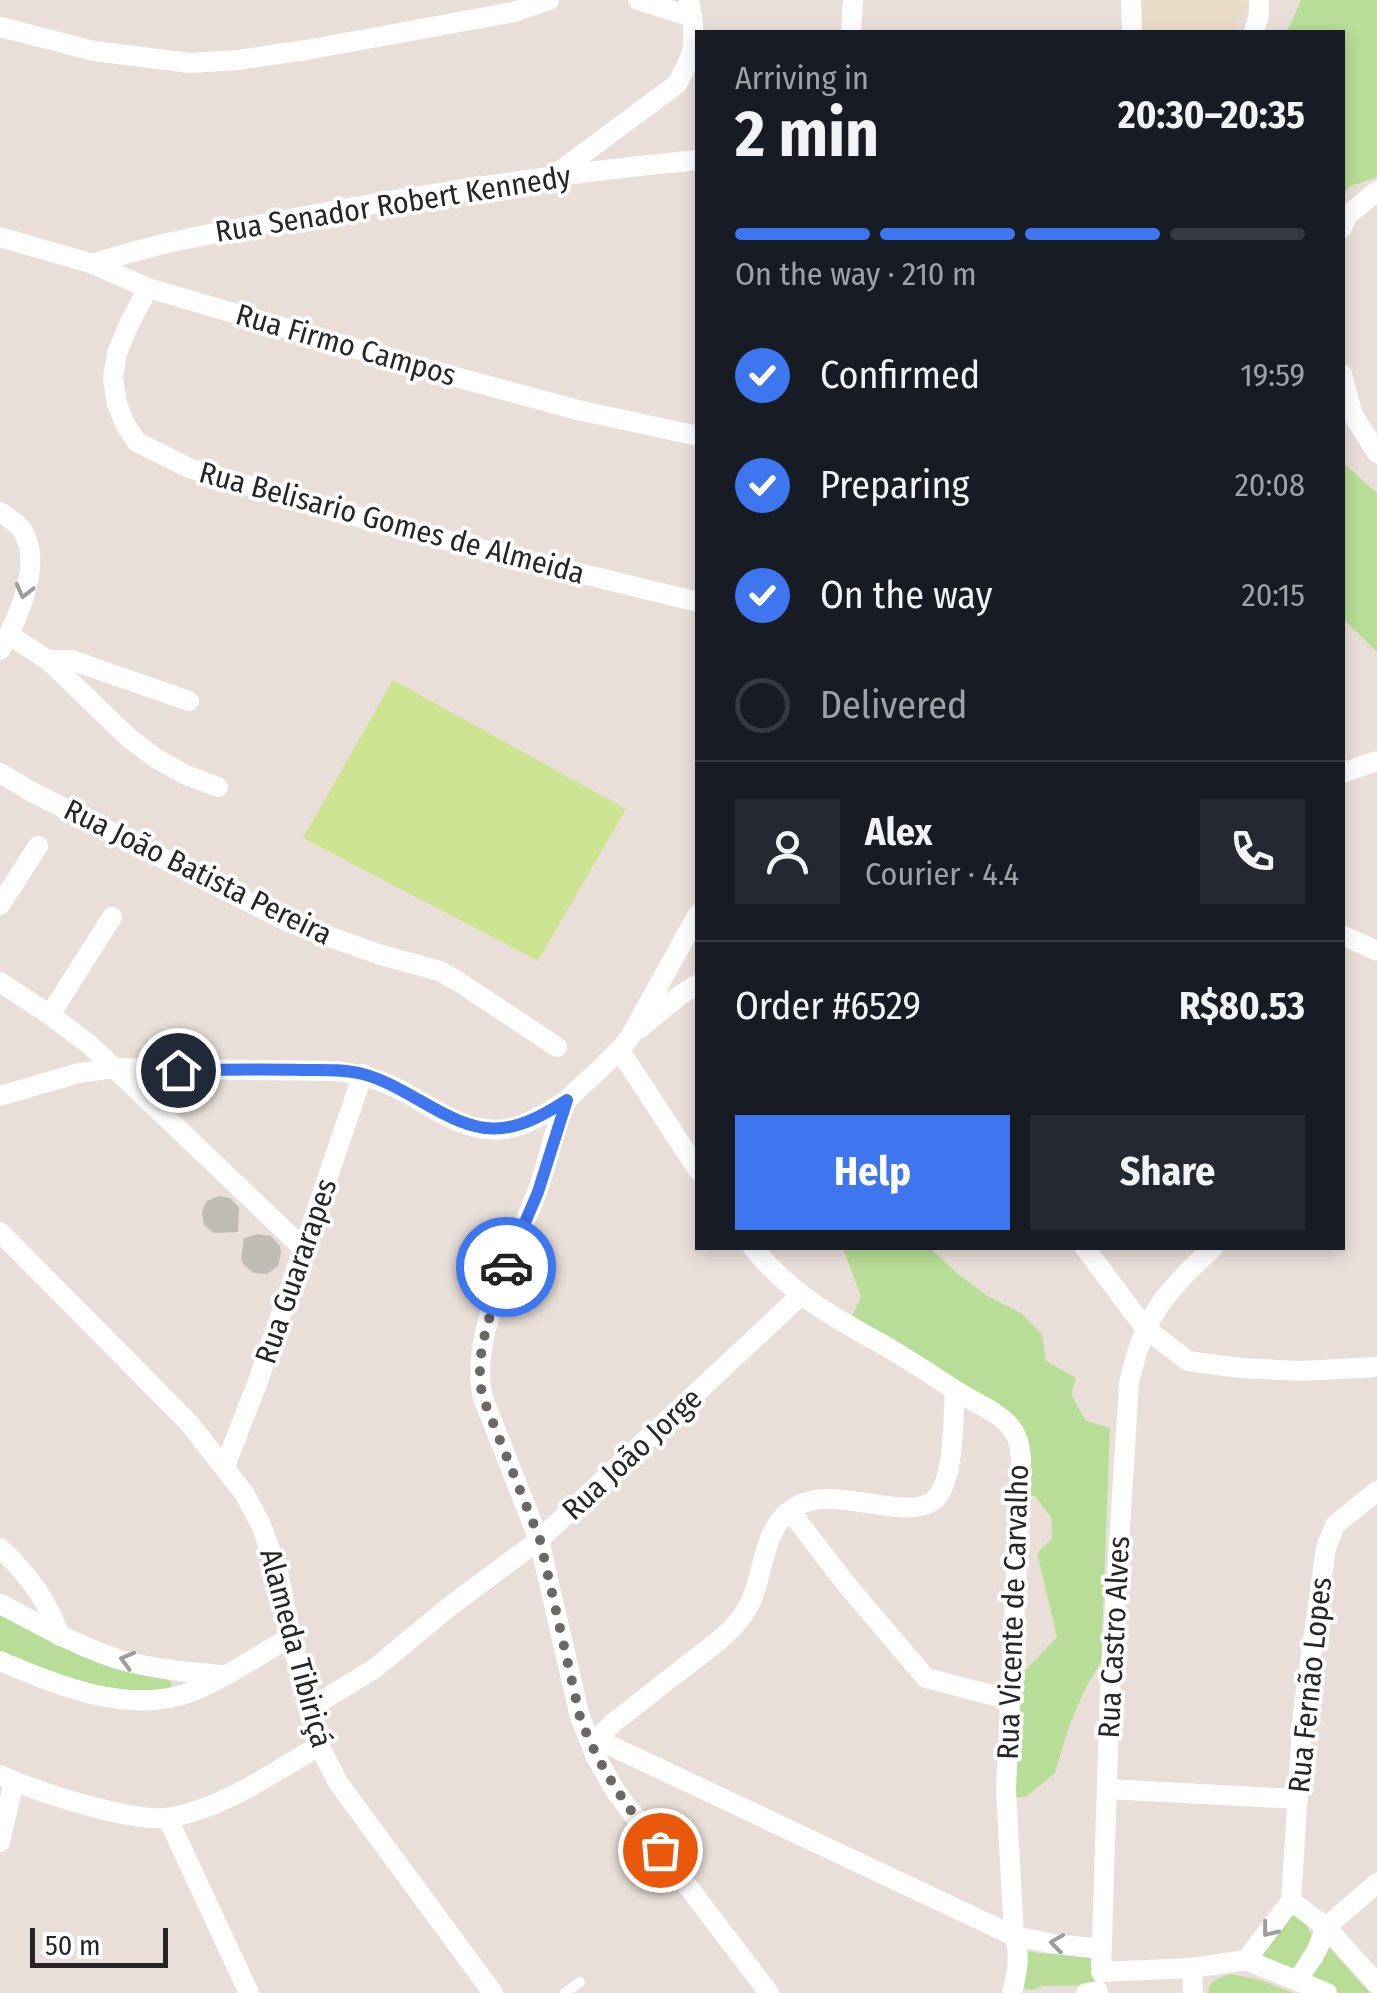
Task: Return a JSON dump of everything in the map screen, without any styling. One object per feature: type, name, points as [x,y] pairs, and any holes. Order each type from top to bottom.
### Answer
[{"type":"street","points":[[0,26],[94,51],[190,62],[238,60],[514,12],[550,0]]},
{"type":"street","points":[[638,0],[691,8],[695,34]]},
{"type":"street","points":[[1131,0],[1132,30]]},
{"type":"street","points":[[1255,30],[1259,0]]},
{"type":"street","points":[[553,176],[676,84],[695,44]]},
{"type":"street","name":"Rua Senador Robert Kennedy","points":[[92,264],[140,248],[403,198],[695,160]]},
{"type":"street","points":[[1345,221],[1377,190]]},
{"type":"street","name":"Rua Firmo Campos","points":[[0,237],[92,264],[148,288],[560,405],[695,435]]},
{"type":"street","name":"Rua Belisario Gomes de Almeida","points":[[148,288],[117,353],[113,378],[122,415],[137,442],[189,468],[320,507],[695,601]]},
{"type":"street","points":[[1345,385],[1353,415],[1377,453]]},
{"type":"street","points":[[1353,415],[1377,429]]},
{"type":"street","points":[[0,512],[22,528],[29,543],[30,561],[26,594],[4,642],[48,660],[157,760],[218,787]]},
{"type":"street","points":[[48,660],[71,660],[189,701]]},
{"type":"street","points":[[1345,771],[1377,761]]},
{"type":"street","name":"Rua João Batista Pereira","points":[[0,773],[288,922],[440,971],[557,1047]]},
{"type":"street","points":[[0,904],[38,846]]},
{"type":"street","points":[[50,1015],[112,917]]},
{"type":"street","points":[[625,1044],[695,919]]},
{"type":"street","points":[[1345,936],[1377,951]]},
{"type":"street","points":[[0,982],[90,1045],[304,1249]]},
{"type":"street","points":[[0,1096],[78,1073],[114,1068],[362,1074],[399,1089],[453,1120],[491,1129],[510,1128],[542,1116],[567,1100],[678,996],[695,986]]},
{"type":"street","points":[[625,1044],[695,1165]]},
{"type":"street","name":"Rua Guararapes","points":[[226,1466],[362,1074]]},
{"type":"street","points":[[567,1100],[538,1192],[509,1258],[480,1352],[479,1382],[540,1540],[580,1717],[596,1757],[616,1792],[769,1993]]},
{"type":"street","name":"Alameda Tibiriçá","points":[[0,1232],[189,1423],[244,1493],[278,1572],[319,1746],[339,1784],[492,1993]]},
{"type":"street","name":"Rua Vicente de Carvalho","points":[[755,1250],[800,1296],[1001,1419],[1013,1429],[1019,1443],[1020,1500],[1006,1789],[1019,1964],[1012,1993]]},
{"type":"street","points":[[1086,1250],[1145,1328],[1188,1361],[1301,1371],[1377,1366]]},
{"type":"street","name":"Rua Castro Alves","points":[[1096,1987],[1129,1384],[1135,1354],[1160,1302],[1212,1250]]},
{"type":"street","name":"Rua João Jorge","points":[[310,1708],[374,1670],[449,1607],[540,1540],[800,1296]]},
{"type":"street","points":[[591,1737],[736,1624],[757,1588],[770,1538],[790,1510],[808,1501],[827,1499],[909,1507],[934,1500],[946,1480],[955,1390]]},
{"type":"street","name":"Rua Fernão Lopes","points":[[1292,1901],[1303,1712],[1326,1548],[1335,1526],[1377,1491]]},
{"type":"street","points":[[790,1510],[846,1584],[926,1678],[1012,1700]]},
{"type":"street","points":[[0,1548],[40,1593],[60,1636]]},
{"type":"street","points":[[0,1604],[60,1636],[120,1660],[223,1676]]},
{"type":"street","points":[[0,1661],[86,1692],[153,1701],[196,1690],[291,1637]]},
{"type":"street","points":[[591,1737],[1014,1936],[1101,1949]]},
{"type":"street","points":[[0,1842],[7,1778],[98,1808],[168,1819],[252,1785],[319,1746]]},
{"type":"street","points":[[1107,1789],[1298,1800]]},
{"type":"street","points":[[168,1819],[249,1993]]},
{"type":"street","points":[[1298,1980],[1326,1927],[1377,1884]]},
{"type":"street","points":[[1246,1960],[1292,1901],[1326,1927],[1377,1984]]},
{"type":"street","points":[[1096,1987],[1246,1960],[1327,1993]]},
{"type":"street","points":[[1192,1968],[1193,1993]]},
{"type":"lane","points":[[565,1993],[580,1982]]},
{"type":"shaded area","points":[[1144,0],[1246,0],[1248,8],[1233,30],[1141,30]]},
{"type":"green space","points":[[1301,0],[1377,0],[1377,177],[1348,187],[1345,194],[1345,30],[1288,30]]},
{"type":"green space","points":[[1345,465],[1377,493],[1377,652],[1345,621]]},
{"type":"green space","points":[[393,680],[626,809],[538,961],[303,838]]},
{"type":"green space","points":[[844,1250],[932,1250],[989,1297],[1021,1313],[1042,1334],[1046,1361],[1076,1378],[1071,1394],[1086,1421],[1110,1428],[1101,1662],[1069,1726],[1055,1773],[1027,1796],[1014,1798],[1016,1680],[1057,1637],[1037,1553],[1052,1539],[1051,1517],[1035,1496],[1024,1495],[1021,1441],[850,1320],[861,1297]]},
{"type":"green space","points":[[0,1615],[165,1678],[171,1682],[171,1689],[158,1693],[81,1685],[0,1656]]},
{"type":"green space","points":[[1288,1915],[1303,1918],[1314,1939],[1292,1973],[1251,1958]]},
{"type":"green space","points":[[1325,1943],[1370,1993],[1330,1993],[1309,1976],[1323,1962]]},
{"type":"green space","points":[[1025,1950],[1093,1955],[1092,1985],[1023,1988]]},
{"type":"green space","points":[[1231,1974],[1293,1993],[1209,1993],[1213,1982]]},
{"type":"building","points":[[219,1196],[230,1198],[239,1208],[238,1232],[214,1233],[204,1225],[204,1206]]},
{"type":"building","points":[[271,1236],[280,1246],[278,1266],[267,1274],[254,1273],[241,1259],[244,1238]]},
{"type":"way so far","points":[[506,1267],[480,1352],[483,1398],[540,1540],[586,1734],[616,1792],[660,1850]]},
{"type":"route","points":[[178,1070],[362,1074],[399,1089],[453,1120],[491,1129],[510,1128],[542,1116],[567,1100],[538,1192],[506,1267]]}]
